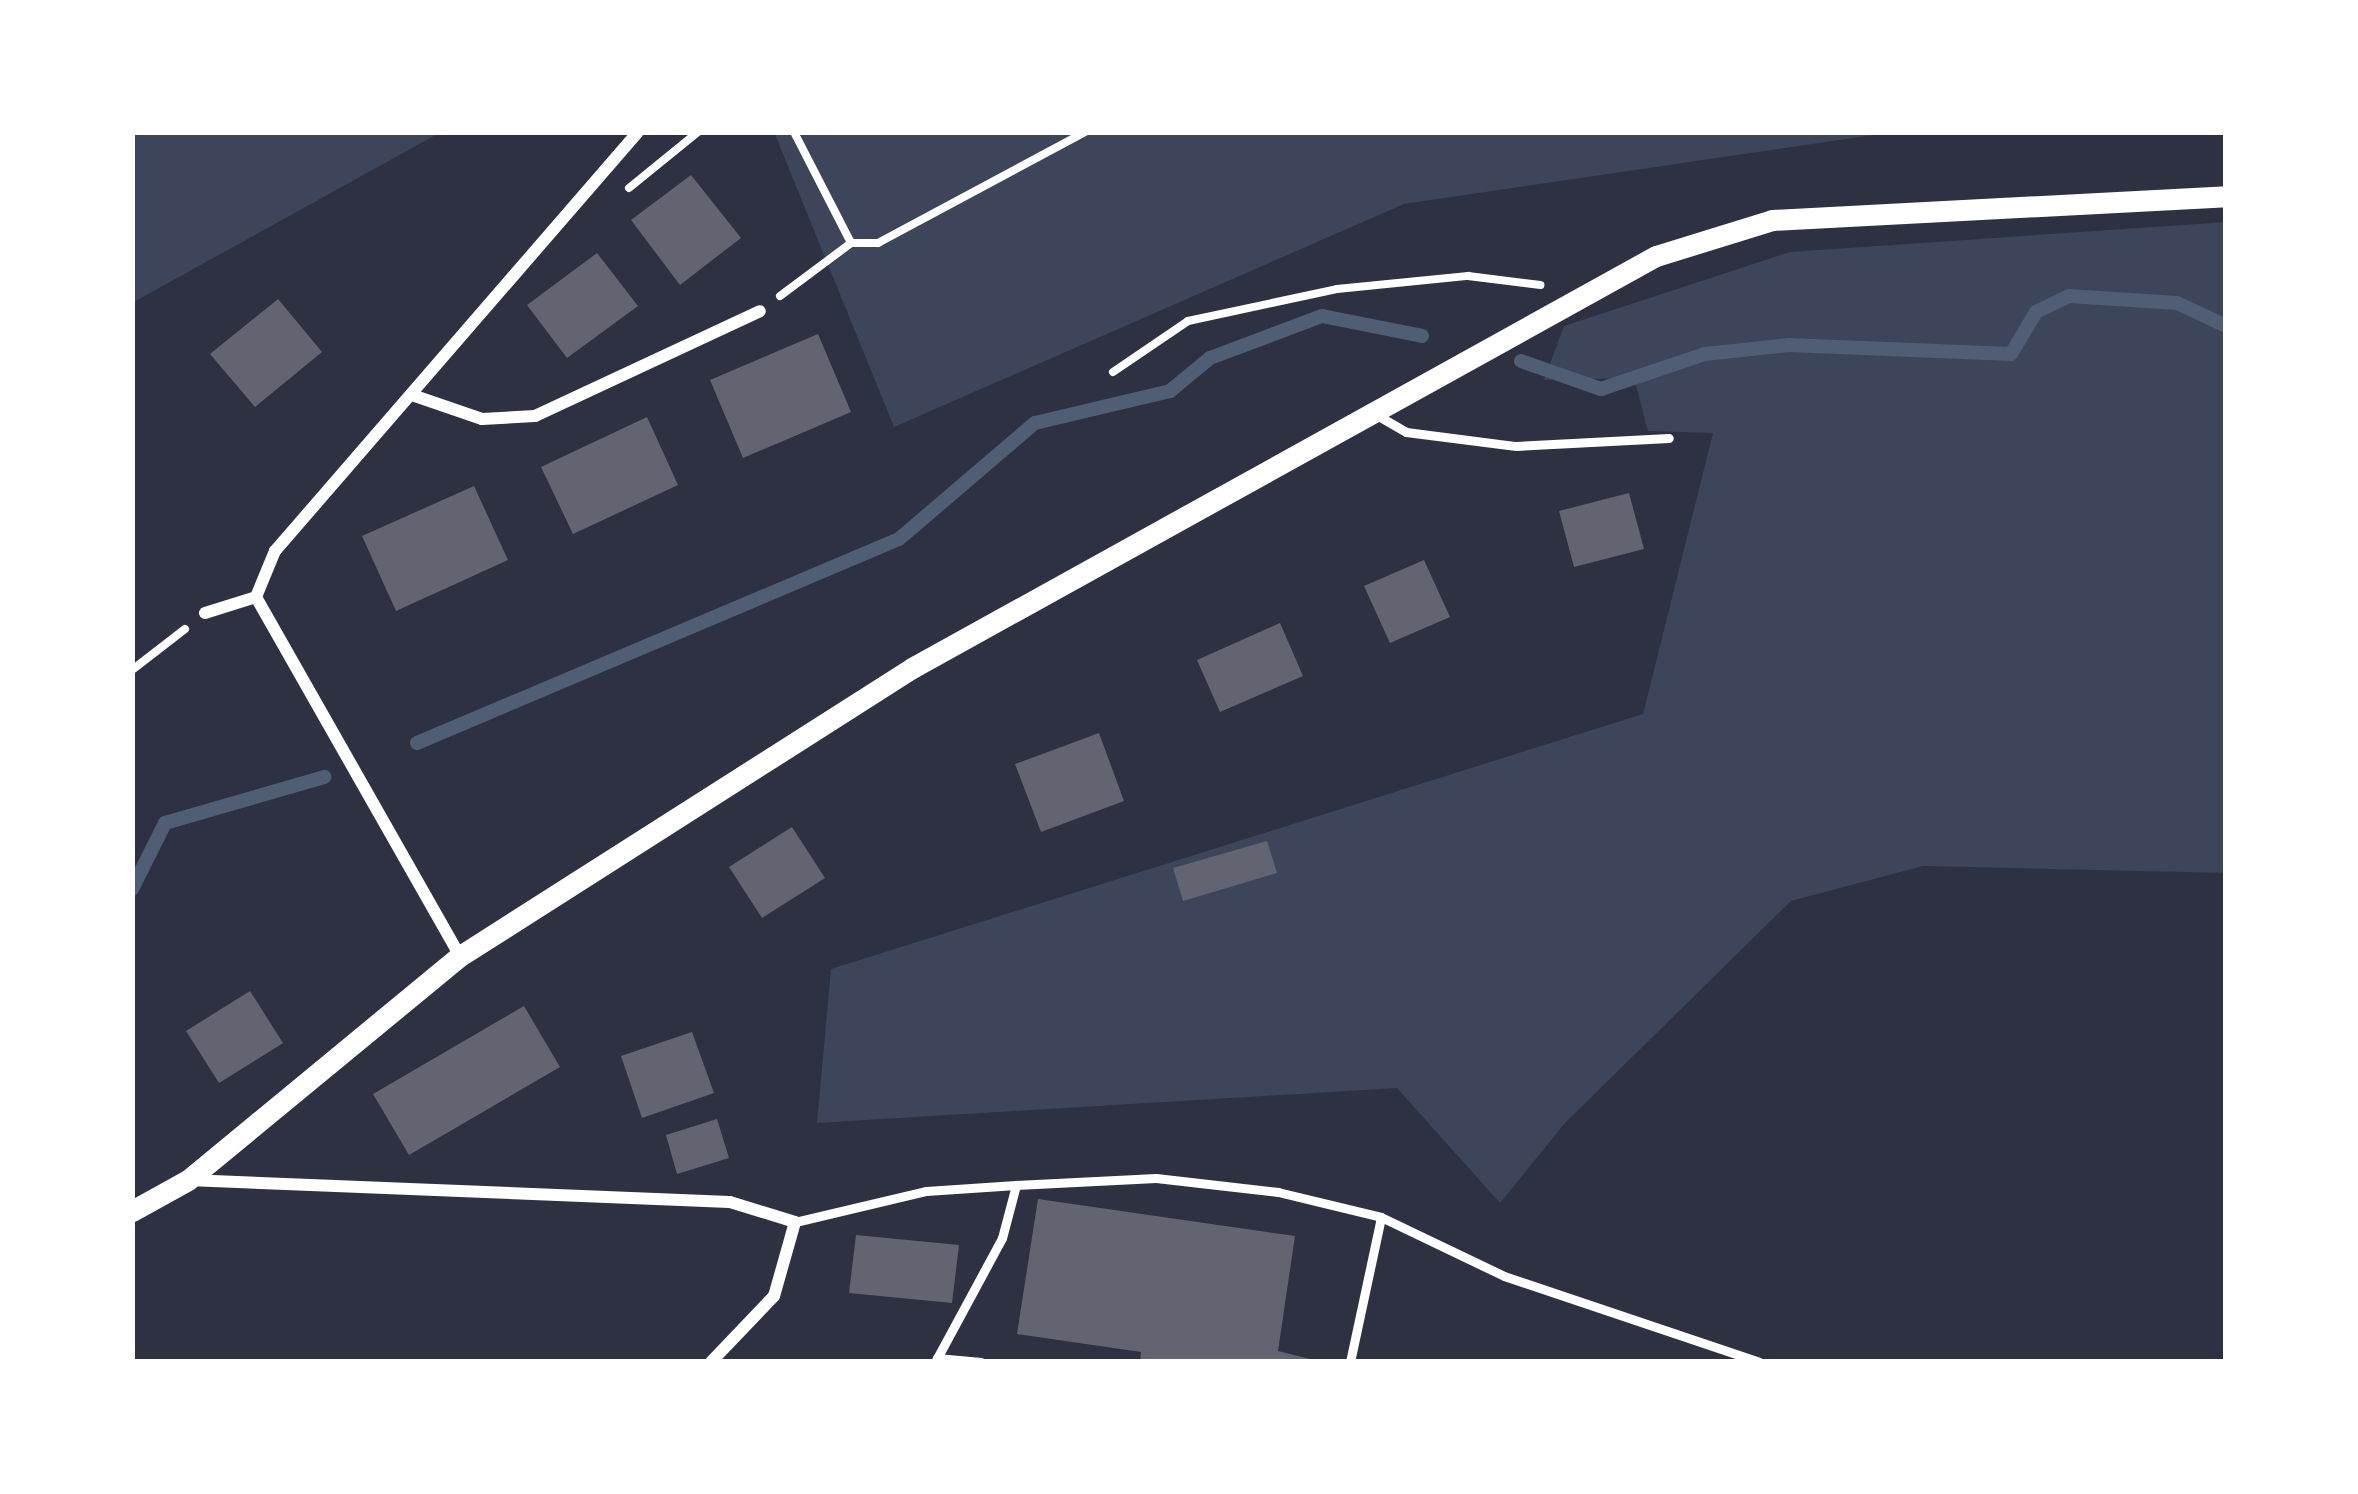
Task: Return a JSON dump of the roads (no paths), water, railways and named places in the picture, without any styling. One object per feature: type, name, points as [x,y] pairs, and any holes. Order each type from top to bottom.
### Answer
[{"type":"street","points":[[206,613],[256,597],[275,551],[638,132]]},
{"type":"street","points":[[132,1210],[188,1180],[460,956],[912,668],[1367,410],[1656,256],[1772,220],[2226,196]]},
{"type":"street","points":[[412,395],[482,419],[535,416],[760,311]]},
{"type":"street","points":[[256,597],[460,956]]},
{"type":"street","points":[[188,1180],[730,1202],[795,1222],[774,1296],[711,1362]]},
{"type":"lane","points":[[1367,410],[1406,432],[1516,446],[1669,438]]},
{"type":"lane","points":[[795,1222],[926,1191],[1156,1178],[1381,1217],[1504,1276],[1760,1362]]},
{"type":"lane","points":[[981,1362],[936,1360],[1002,1238],[1016,1185]]},
{"type":"lane","points":[[1350,1362],[1381,1217]]},
{"type":"waterway","points":[[1521,361],[1601,389],[1705,354],[1789,345],[2011,354],[2036,312],[2069,296],[2177,303],[2226,326]]},
{"type":"waterway","points":[[417,743],[899,539],[1035,423],[1170,391],[1210,358],[1322,316],[1422,336]]},
{"type":"waterway","points":[[132,889],[165,823],[324,777]]}]
